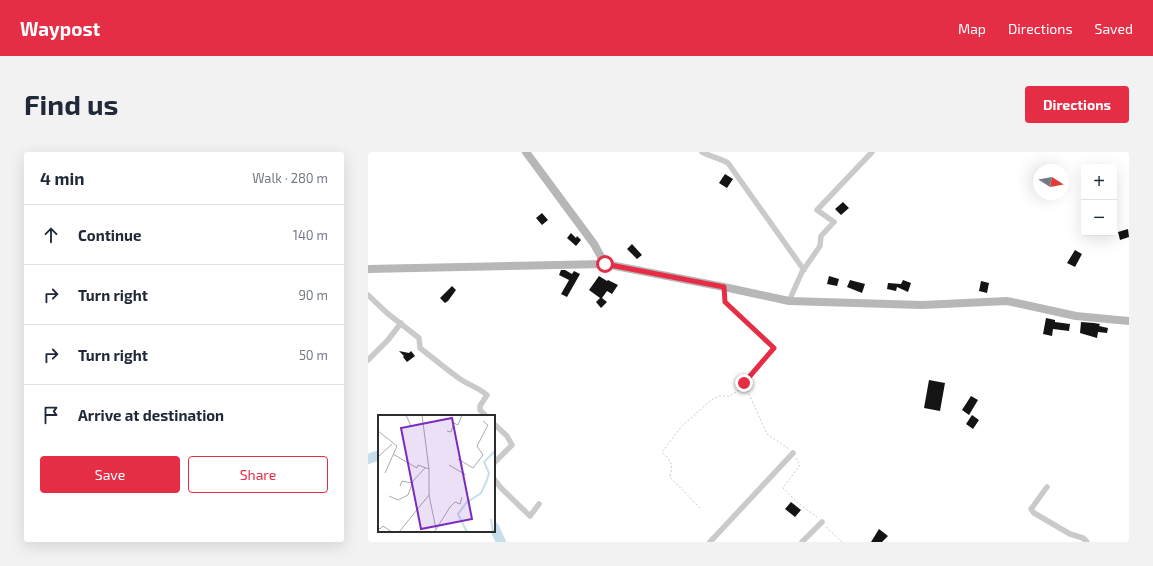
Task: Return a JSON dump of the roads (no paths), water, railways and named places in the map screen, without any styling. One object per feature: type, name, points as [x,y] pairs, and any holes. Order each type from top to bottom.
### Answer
[{"type":"street","points":[[526,152],[594,244],[605,264]]},
{"type":"street","points":[[702,152],[716,155],[728,163],[804,270]]},
{"type":"street","points":[[789,301],[804,270],[820,246],[821,236],[834,222],[817,210],[872,152]]},
{"type":"street","points":[[368,269],[605,264],[789,301],[922,305],[1007,301],[1076,316],[1129,321]]},
{"type":"street","points":[[368,295],[387,313],[418,338],[420,348],[445,369],[463,381],[480,389],[487,395],[480,406],[480,410],[485,415]]},
{"type":"street","points":[[368,360],[388,340],[401,323]]},
{"type":"street","points":[[495,425],[507,436],[512,445],[495,463]]},
{"type":"street","points":[[710,542],[793,453]]},
{"type":"street","points":[[495,480],[530,516],[539,504]]},
{"type":"street","points":[[1047,487],[1031,509],[1034,513],[1070,534],[1083,538],[1087,542]]},
{"type":"street","points":[[802,542],[822,522]]},
{"type":"waterway","points":[[368,459],[378,455]]},
{"type":"waterway","points":[[495,529],[501,542]]}]
